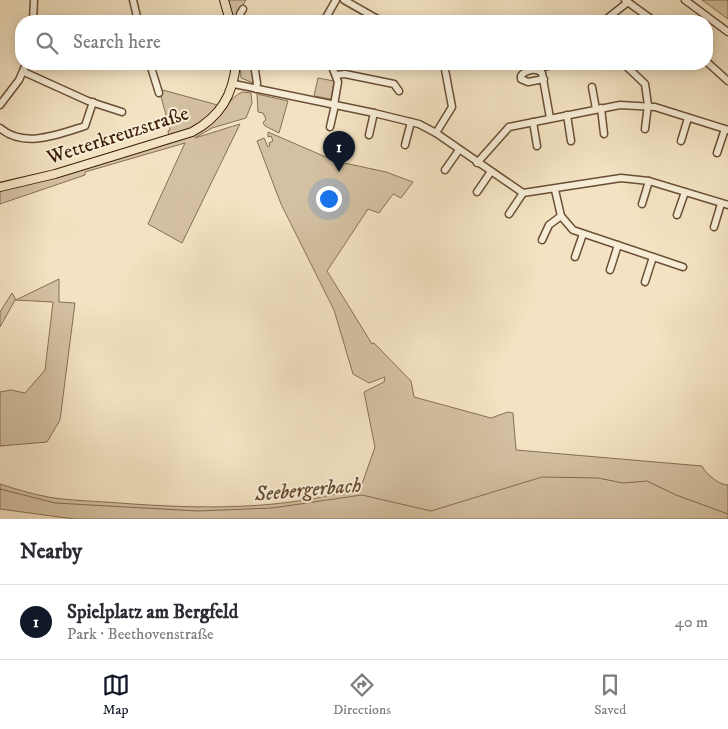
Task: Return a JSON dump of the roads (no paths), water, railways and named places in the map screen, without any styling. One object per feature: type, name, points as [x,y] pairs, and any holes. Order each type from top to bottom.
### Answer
[{"type":"main road","points":[[224,0],[228,15]]},
{"type":"main road","name":"Wetterkreuzstraße","points":[[0,187],[55,174],[192,132],[216,115],[234,84],[235,70]]},
{"type":"street","points":[[33,15],[34,0]]},
{"type":"street","points":[[133,0],[137,15]]},
{"type":"street","points":[[327,15],[336,0]]},
{"type":"street","points":[[344,0],[370,15]]},
{"type":"street","points":[[685,0],[705,15]]},
{"type":"street","points":[[611,15],[627,1],[646,15]]},
{"type":"street","points":[[240,15],[243,9]]},
{"type":"street","points":[[713,21],[728,32]]},
{"type":"street","points":[[713,67],[728,81]]},
{"type":"street","points":[[152,70],[159,93]]},
{"type":"street","points":[[255,70],[256,89]]},
{"type":"street","points":[[330,127],[338,89],[334,70]]},
{"type":"street","points":[[436,133],[452,107],[445,70]]},
{"type":"street","points":[[544,79],[528,82],[521,79],[526,71],[540,70],[544,79],[550,118]]},
{"type":"street","points":[[630,70],[645,84],[648,105],[645,129]]},
{"type":"street","points":[[0,104],[24,72],[93,102],[122,112]]},
{"type":"street","points":[[336,75],[345,74],[394,84],[398,91]]},
{"type":"street","points":[[234,84],[374,112],[411,122],[436,133],[490,173],[523,194],[622,178],[649,181],[728,205]]},
{"type":"street","points":[[592,87],[604,134]]},
{"type":"street","points":[[0,128],[10,134],[36,140],[85,126],[93,102]]},
{"type":"street","points":[[477,163],[504,131],[517,124],[620,105],[648,105],[727,130],[717,153]]},
{"type":"street","points":[[368,135],[374,112]]},
{"type":"street","points":[[567,116],[571,141]]},
{"type":"street","points":[[681,141],[688,118]]},
{"type":"street","points":[[404,145],[411,122]]},
{"type":"street","points":[[533,122],[537,146]]},
{"type":"street","points":[[445,170],[460,150]]},
{"type":"street","points":[[477,192],[490,173]]},
{"type":"street","points":[[642,204],[649,181]]},
{"type":"street","points":[[555,190],[561,216],[567,226],[583,234],[683,267]]},
{"type":"street","points":[[677,215],[685,192]]},
{"type":"street","points":[[509,214],[523,194]]},
{"type":"street","points":[[714,227],[721,204]]},
{"type":"street","points":[[542,240],[549,225],[561,216]]},
{"type":"street","points":[[575,257],[583,234]]},
{"type":"street","points":[[610,270],[618,245]]},
{"type":"street","points":[[645,282],[653,257]]},
{"type":"waterway","name":"Seebergerbach","points":[[0,489],[55,503],[198,511],[272,508],[362,495],[431,511],[542,477],[598,478],[623,483],[647,481],[676,495],[728,514]]},
{"type":"place","name":"Spielplatz am Bergfeld","points":[[339,172]]}]
